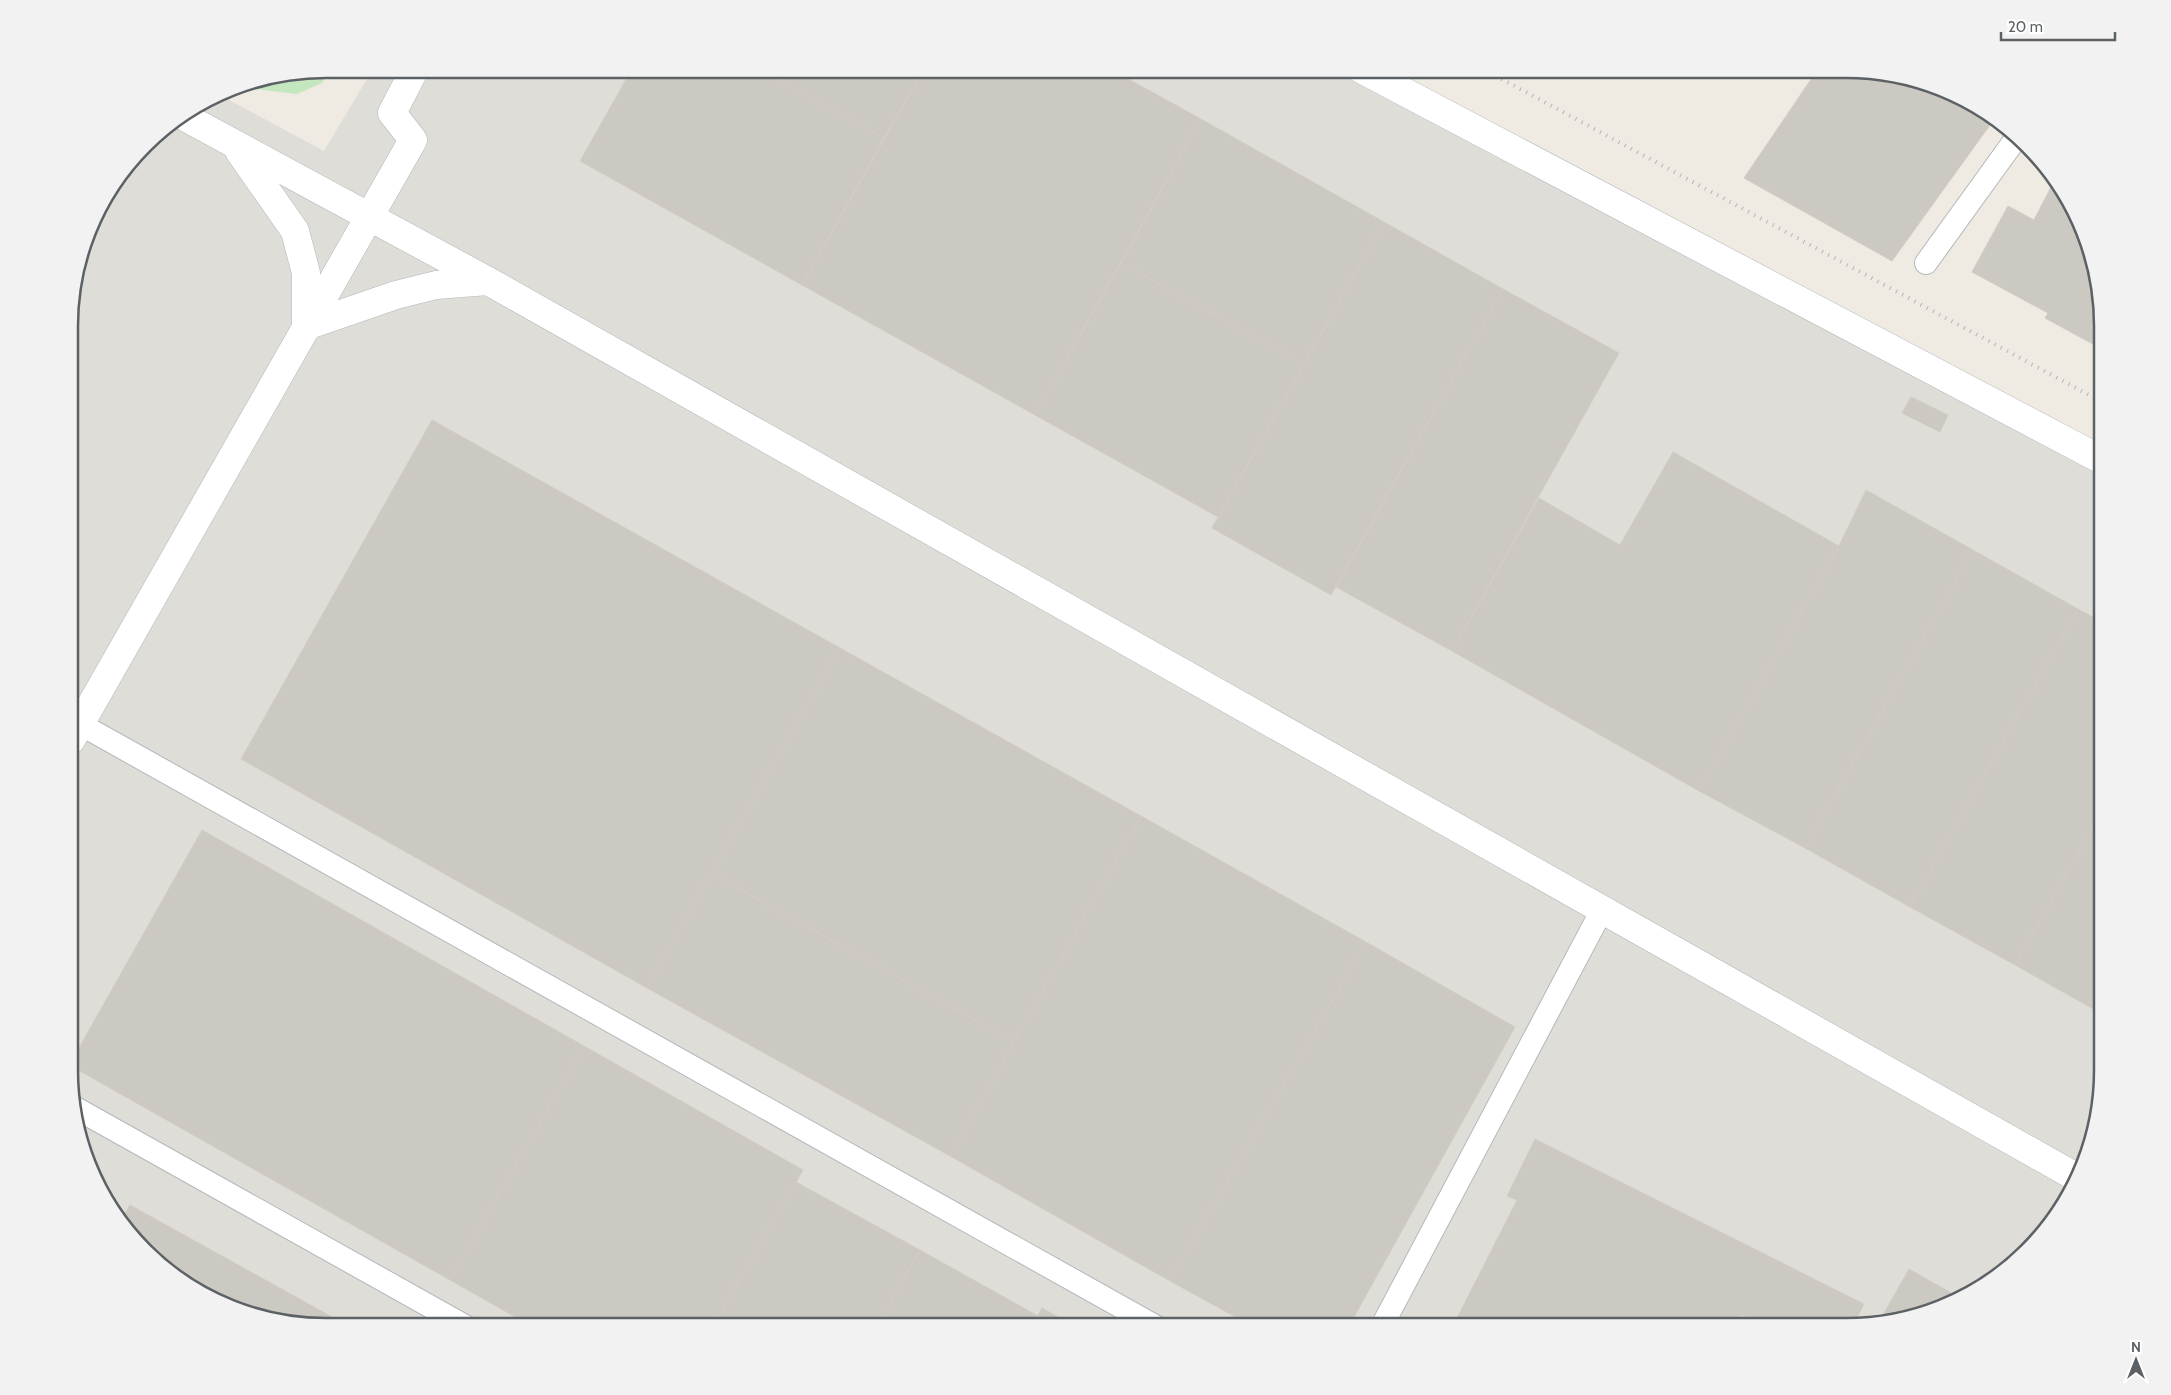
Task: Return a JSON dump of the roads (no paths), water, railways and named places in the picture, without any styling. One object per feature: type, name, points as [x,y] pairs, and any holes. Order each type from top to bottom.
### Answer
[{"type":"street","points":[[77,728],[413,140],[392,113],[411,77]]},
{"type":"street","points":[[1376,77],[2094,456]]},
{"type":"street","points":[[188,119],[488,281],[1603,908],[2070,1174]]},
{"type":"street","points":[[236,146],[295,231],[306,273],[306,326]]},
{"type":"street","points":[[306,326],[396,295],[436,285],[488,281]]},
{"type":"lane","points":[[1926,263],[2012,142]]},
{"type":"lane","points":[[77,733],[1140,1318]]},
{"type":"lane","points":[[1386,1318],[1603,908]]},
{"type":"lane","points":[[81,1111],[450,1318]]},
{"type":"railway","points":[[1498,77],[2094,398]]}]
